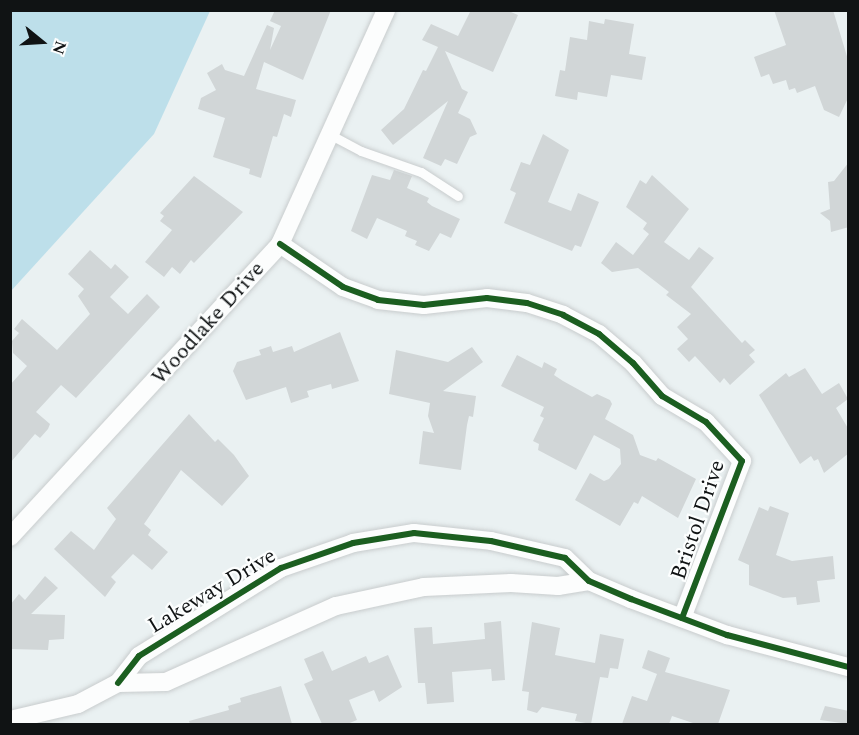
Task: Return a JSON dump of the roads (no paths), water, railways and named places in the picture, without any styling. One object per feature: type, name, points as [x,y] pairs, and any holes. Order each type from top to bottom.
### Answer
[{"type":"street","name":"Woodlake Drive","points":[[10,537],[280,244],[386,10]]},
{"type":"street","name":"Bristol Drive","points":[[280,244],[343,287],[378,300],[424,305],[487,297],[527,303],[563,315],[599,334],[633,363],[662,396],[706,422],[742,461],[682,618]]},
{"type":"street","name":"Lakeway Drive","points":[[10,720],[78,704],[118,683],[139,656],[281,568],[353,543],[414,533],[491,541],[565,558],[589,581],[682,618],[727,635],[849,667]]},
{"type":"street","name":"Lakeway Drive","points":[[118,683],[166,682],[336,606],[424,587],[511,583],[558,586],[589,581]]},
{"type":"lane","points":[[329,135],[361,151],[421,172],[458,196]]}]
